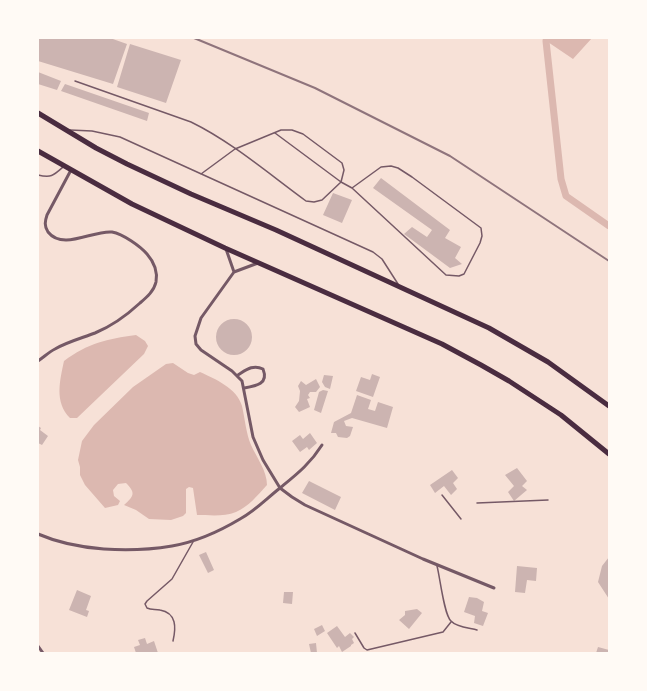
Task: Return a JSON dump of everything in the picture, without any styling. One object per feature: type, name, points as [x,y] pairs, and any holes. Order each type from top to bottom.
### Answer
[{"type":"highway","points":[[38,113],[127,164],[191,194],[276,230],[489,328],[524,347],[568,375],[609,406]]},
{"type":"highway","points":[[38,151],[132,204],[225,248],[442,344],[514,384],[561,415],[609,454]]},
{"type":"street","points":[[38,361],[56,348],[96,332],[126,316],[146,299],[156,282],[157,271],[154,264],[146,253],[123,235],[111,232],[100,233],[69,240],[51,235],[46,229],[45,222],[47,215],[71,170]]},
{"type":"street","points":[[225,248],[234,272]]},
{"type":"street","points":[[260,263],[234,272],[201,318],[195,336],[196,344],[201,350],[238,376],[242,381],[253,436],[257,448],[280,488],[306,505],[437,565],[494,588]]},
{"type":"street","points":[[238,376],[253,367],[263,369],[265,379],[256,386],[244,388]]},
{"type":"street","points":[[38,534],[67,544],[94,548],[148,549],[173,546],[194,540],[239,520],[258,507],[300,472],[316,455],[322,445]]},
{"type":"street","points":[[38,646],[43,653]]},
{"type":"lane","points":[[75,81],[191,122],[208,130],[235,149],[306,201],[314,202],[322,200],[341,182],[344,170],[342,163],[303,134],[292,130],[281,130],[235,149],[201,174]]},
{"type":"lane","points":[[66,130],[92,131],[120,137],[373,252],[382,259],[400,288]]},
{"type":"lane","points":[[275,132],[341,182],[352,188],[446,275],[459,276],[464,274],[480,243],[482,236],[481,228],[398,168],[382,166],[352,188]]},
{"type":"lane","points":[[38,175],[46,177],[53,176],[64,166]]},
{"type":"lane","points":[[442,495],[461,519]]},
{"type":"lane","points":[[477,503],[548,500]]},
{"type":"lane","points":[[173,641],[176,629],[171,616],[161,610],[150,610],[145,604],[172,579],[194,540]]},
{"type":"lane","points":[[437,565],[446,612],[451,622],[477,630]]},
{"type":"lane","points":[[355,633],[364,648],[367,650],[443,632],[451,622]]},
{"type":"shaded area","points":[[542,38],[592,38],[573,59]]},
{"type":"shaded area","points":[[136,335],[145,341],[148,346],[144,354],[77,418],[70,418],[65,412],[60,398],[60,383],[64,361],[81,350],[98,343]]},
{"type":"shaded area","points":[[173,363],[188,373],[194,375],[200,372],[219,381],[235,394],[242,406],[249,440],[264,470],[267,485],[249,504],[236,512],[222,515],[197,515],[193,488],[189,487],[186,489],[186,513],[183,516],[171,520],[149,519],[136,510],[124,505],[132,497],[131,489],[126,483],[118,484],[113,490],[114,496],[120,501],[118,505],[105,508],[85,485],[80,475],[78,460],[82,441],[94,425],[133,387],[166,364]]},
{"type":"building","points":[[38,38],[110,38],[127,44],[113,84],[38,61]]},
{"type":"building","points":[[130,44],[181,60],[166,103],[117,87]]},
{"type":"building","points":[[38,72],[61,81],[57,90],[38,84]]},
{"type":"building","points":[[65,84],[149,113],[147,121],[61,91]]},
{"type":"building","points":[[381,178],[450,230],[445,238],[461,247],[455,258],[462,264],[450,268],[404,234],[412,227],[427,237],[432,230],[373,188]]},
{"type":"building","points":[[333,193],[352,200],[342,223],[323,215]]},
{"type":"building","points":[[234,319],[247,324],[252,337],[247,350],[234,355],[221,350],[216,337],[221,324]]},
{"type":"building","points":[[372,374],[380,377],[373,397],[356,391],[361,377],[370,380]]},
{"type":"building","points":[[324,375],[333,376],[330,389],[325,387],[322,382]]},
{"type":"building","points":[[316,379],[320,387],[316,392],[310,392],[308,395],[310,398],[307,399],[310,407],[299,412],[295,407],[299,401],[300,391],[298,386],[301,381],[306,385]]},
{"type":"building","points":[[323,390],[328,391],[321,413],[314,410],[319,392]]},
{"type":"building","points":[[357,395],[371,400],[368,409],[375,411],[378,402],[393,407],[387,428],[352,418],[344,421],[346,426],[353,427],[350,436],[347,438],[338,437],[336,433],[331,433],[334,422],[351,413]]},
{"type":"building","points":[[38,426],[41,428],[40,430],[48,436],[42,445],[38,443]]},
{"type":"building","points":[[310,433],[317,443],[309,450],[307,447],[300,452],[292,441],[300,435],[303,439]]},
{"type":"building","points":[[517,468],[527,481],[522,486],[527,490],[514,501],[508,492],[514,486],[505,475]]},
{"type":"building","points":[[452,470],[458,478],[453,483],[457,489],[451,495],[444,486],[435,493],[430,485]]},
{"type":"building","points":[[309,481],[341,497],[335,510],[302,493]]},
{"type":"building","points":[[206,552],[214,570],[208,573],[199,555]]},
{"type":"building","points":[[609,557],[609,599],[598,582],[602,566]]},
{"type":"building","points":[[517,566],[537,568],[536,581],[527,580],[525,593],[515,592]]},
{"type":"building","points":[[77,590],[91,596],[86,610],[89,611],[87,617],[69,610]]},
{"type":"building","points":[[284,592],[293,592],[292,604],[283,603]]},
{"type":"building","points":[[469,597],[477,598],[484,602],[482,611],[488,613],[483,626],[474,623],[475,616],[464,612]]},
{"type":"building","points":[[417,609],[422,613],[409,629],[399,620],[405,615],[405,611]]},
{"type":"building","points":[[322,625],[325,631],[317,636],[314,629]]},
{"type":"building","points":[[337,626],[345,637],[350,633],[354,637],[352,639],[354,643],[342,652],[339,646],[337,648],[327,633]]},
{"type":"building","points":[[145,638],[147,644],[154,641],[158,653],[136,653],[134,647],[140,645],[138,640]]},
{"type":"building","points":[[316,643],[317,653],[311,653],[309,644]]},
{"type":"building","points":[[598,647],[609,650],[609,653],[596,653]]},
{"type":"waterway","points":[[546,41],[561,179],[566,196],[609,226]]},
{"type":"railway","points":[[194,38],[315,88],[450,156],[609,261]]}]
